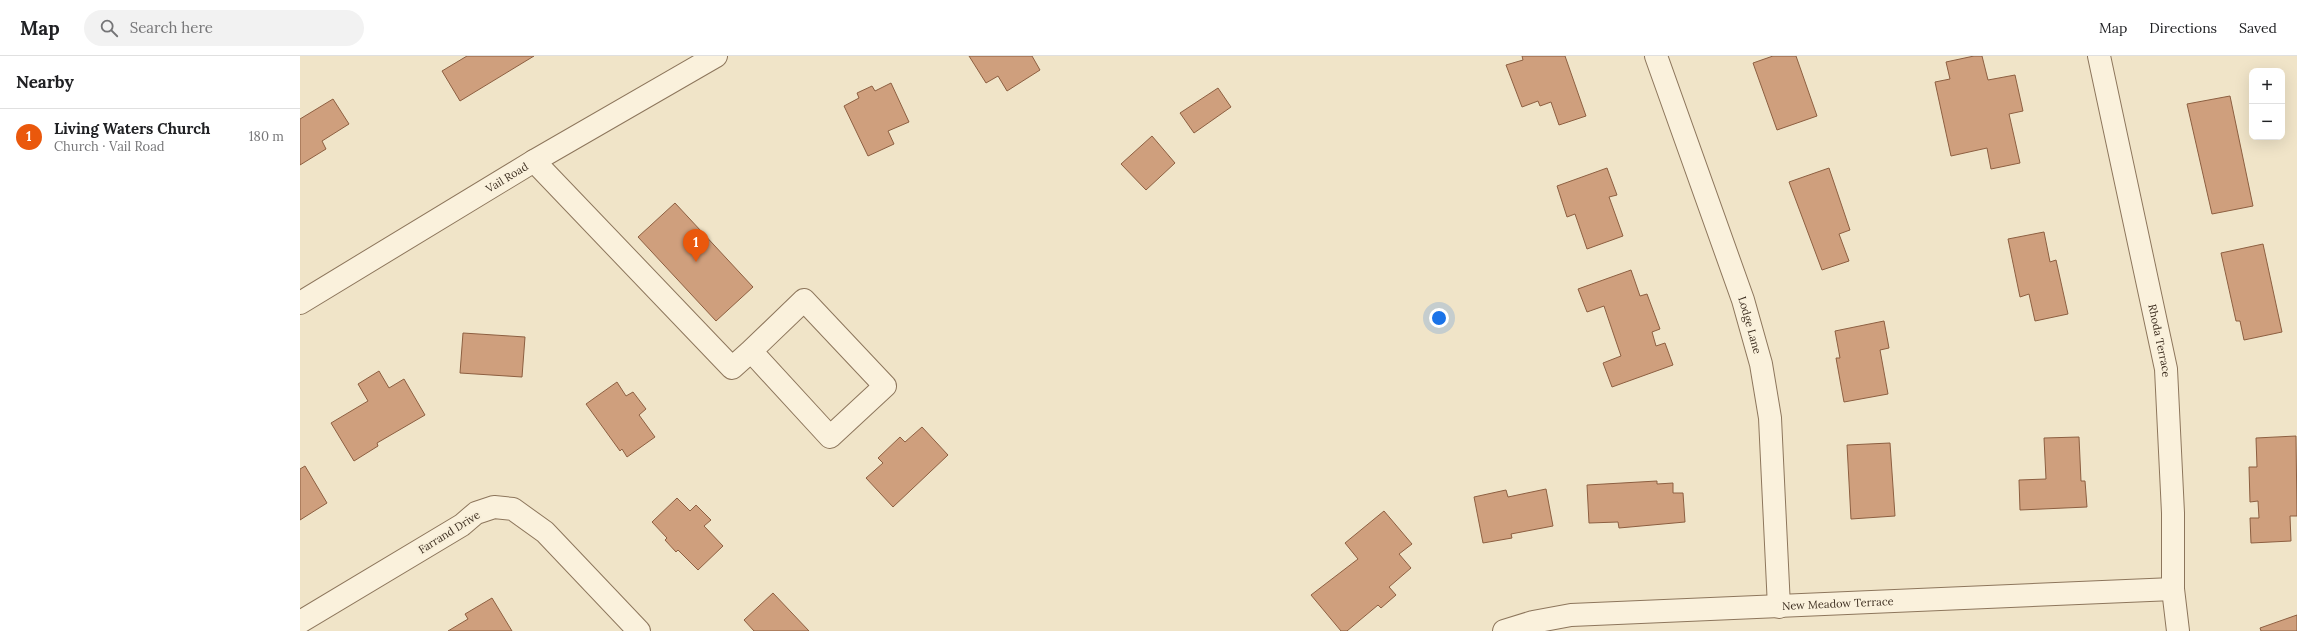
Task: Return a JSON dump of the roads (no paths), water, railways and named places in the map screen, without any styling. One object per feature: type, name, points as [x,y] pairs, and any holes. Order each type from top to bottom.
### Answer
[{"type":"street","name":"Vail Road","points":[[300,303],[534,161],[716,56]]},
{"type":"street","name":"Lodge Lane","points":[[1656,56],[1744,300],[1761,364],[1770,418],[1779,607]]},
{"type":"street","name":"Rhoda Terrace","points":[[2099,56],[2166,369],[2173,513],[2173,589],[2178,631]]},
{"type":"street","points":[[534,161],[732,368],[804,300],[885,386],[830,437],[751,351]]},
{"type":"street","name":"Farrand Drive","points":[[300,622],[462,525],[476,513],[494,507],[514,510],[545,532],[639,631]]},
{"type":"street","name":"New Meadow Terrace","points":[[1504,631],[1533,622],[1571,615],[2173,589]]},
{"type":"place","name":"Living Waters Church","points":[[696,262]]}]
